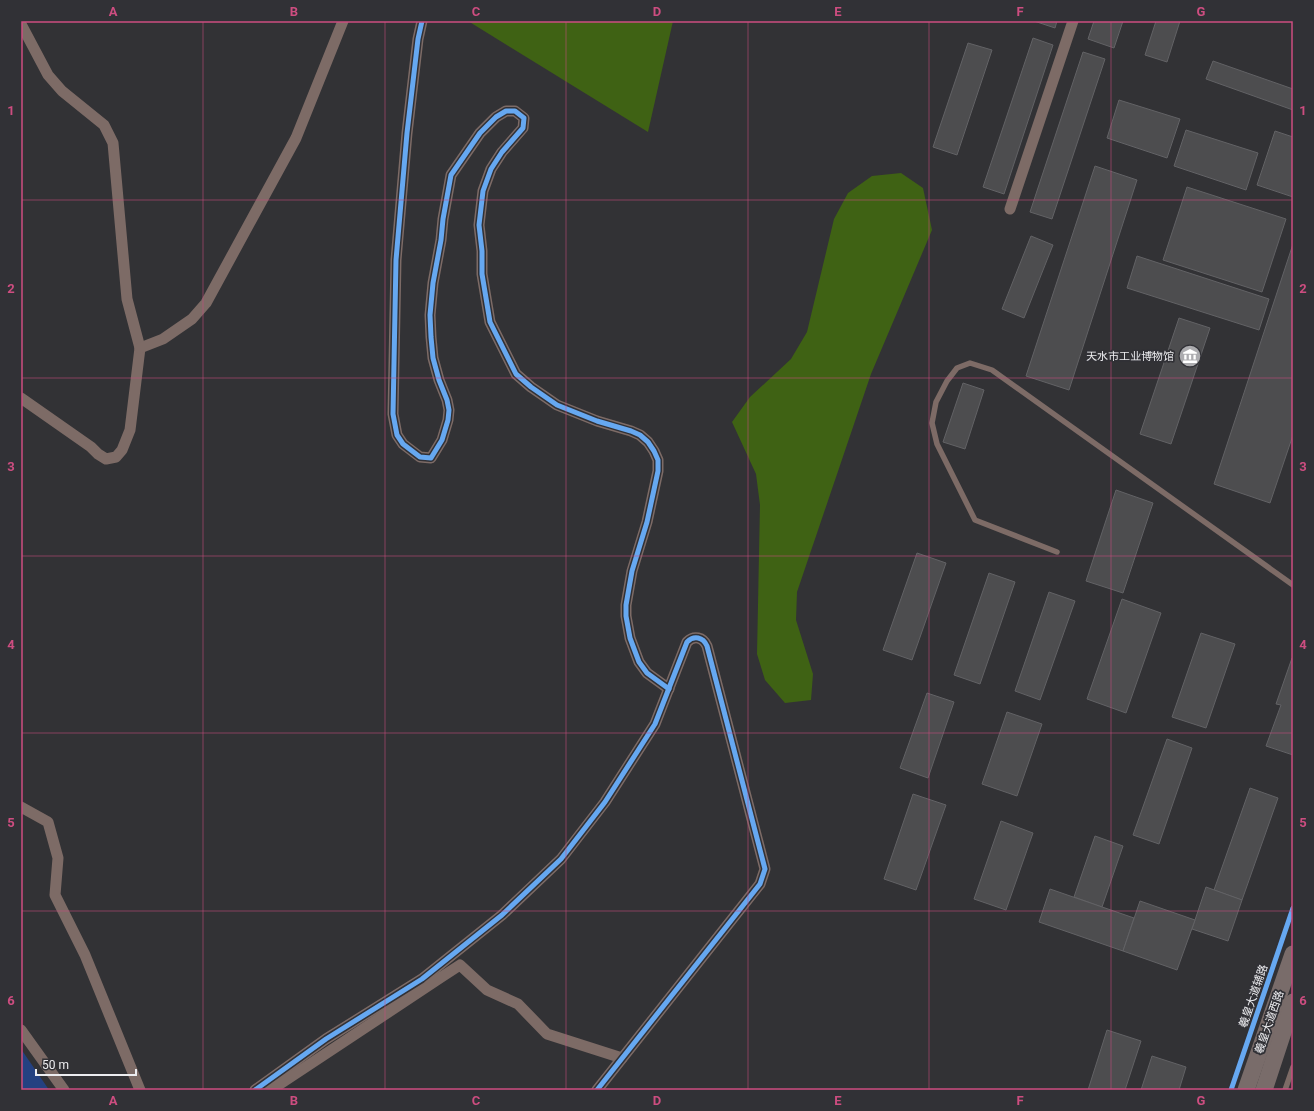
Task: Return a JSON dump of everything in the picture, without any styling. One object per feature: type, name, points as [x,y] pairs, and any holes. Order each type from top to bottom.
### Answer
[{"type":"main road","name":"羲皇大道西路","points":[[1246,1090],[1293,954]]},
{"type":"main road","name":"羲皇大道西路","points":[[1264,1090],[1293,1002]]},
{"type":"street","points":[[140,348],[163,339],[192,319],[206,303],[296,138],[342,21]]},
{"type":"street","points":[[422,21],[418,39],[408,125],[396,260],[393,414],[397,435],[403,444],[420,457],[430,458],[442,440],[448,420],[448,410],[447,400],[439,380],[433,358],[430,315],[433,283],[451,175],[480,133],[496,117],[506,111],[515,111],[524,118],[523,128],[502,152],[491,169],[483,191],[479,213],[482,274],[490,322],[516,374],[531,387],[557,405],[597,421],[640,435],[648,442],[654,451],[658,460],[658,471],[647,522],[632,571],[626,605],[626,616],[630,638],[639,662],[647,673],[669,689]]},
{"type":"street","points":[[1010,209],[1073,21]]},
{"type":"street","points":[[21,24],[48,75],[62,91],[104,125],[113,143],[127,299],[140,348],[130,430],[122,450],[116,457],[106,459],[21,398]]},
{"type":"street","points":[[255,1090],[326,1039],[422,979],[502,915],[562,859],[605,802],[655,724],[687,642],[696,637],[703,640],[707,646],[765,869],[760,884],[597,1090]]},
{"type":"street","points":[[21,807],[48,822],[58,858],[55,895],[85,956],[140,1090]]},
{"type":"street","points":[[271,1090],[460,965],[487,990],[518,1004],[547,1034],[622,1058]]},
{"type":"street","points":[[21,1030],[64,1090]]},
{"type":"lane","points":[[1057,552],[976,520],[938,444],[932,423],[936,402],[947,381],[957,368],[970,363],[992,370],[1293,585]]},
{"type":"lane","name":"羲皇大道辅路","points":[[1231,1090],[1293,908]]},
{"type":"lane","points":[[1285,1090],[1293,1067]]},
{"type":"green space","points":[[468,21],[673,21],[648,132]]},
{"type":"green space","points":[[901,173],[923,188],[932,230],[871,374],[797,592],[796,620],[813,674],[811,700],[785,703],[765,680],[757,654],[760,505],[756,474],[732,422],[750,397],[791,359],[807,332],[834,219],[848,193],[872,176]]},
{"type":"water","points":[[21,1049],[45,1084],[49,1090],[21,1090]]},
{"type":"building","points":[[1034,21],[1057,21],[1055,28]]},
{"type":"building","points":[[1094,21],[1123,21],[1114,48],[1088,39]]},
{"type":"building","points":[[1156,21],[1180,21],[1167,62],[1145,55]]},
{"type":"building","points":[[1033,38],[1053,45],[1004,194],[983,187]]},
{"type":"building","points":[[968,43],[992,50],[957,155],[933,147]]},
{"type":"building","points":[[1083,52],[1105,59],[1052,219],[1030,212]]},
{"type":"building","points":[[1213,61],[1293,89],[1293,110],[1206,79]]},
{"type":"building","points":[[1119,100],[1180,119],[1167,158],[1107,138]]},
{"type":"building","points":[[1186,130],[1258,153],[1246,190],[1174,166]]},
{"type":"building","points":[[1275,131],[1293,137],[1293,197],[1257,185]]},
{"type":"building","points":[[1095,166],[1137,180],[1069,390],[1026,376]]},
{"type":"building","points":[[1187,187],[1286,219],[1262,292],[1163,260]]},
{"type":"building","points":[[1031,236],[1053,245],[1024,318],[1002,309]]},
{"type":"building","points":[[1293,244],[1293,435],[1270,503],[1214,484]]},
{"type":"building","points":[[1137,256],[1269,299],[1259,330],[1127,288]]},
{"type":"building","points":[[1179,318],[1210,328],[1171,444],[1140,434]]},
{"type":"building","points":[[963,383],[984,390],[965,449],[943,442]]},
{"type":"building","points":[[1116,490],[1153,503],[1123,593],[1086,581]]},
{"type":"building","points":[[917,553],[946,563],[912,660],[883,650]]},
{"type":"building","points":[[989,573],[1015,582],[980,684],[954,675]]},
{"type":"building","points":[[1049,592],[1075,601],[1040,700],[1015,691]]},
{"type":"building","points":[[1122,599],[1161,613],[1126,713],[1087,699]]},
{"type":"building","points":[[1201,633],[1235,644],[1206,728],[1172,717]]},
{"type":"building","points":[[1292,658],[1293,755],[1266,746],[1281,705],[1276,704]]},
{"type":"building","points":[[927,693],[954,702],[928,778],[900,768]]},
{"type":"building","points":[[1007,712],[1042,724],[1017,796],[982,784]]},
{"type":"building","points":[[1167,739],[1192,748],[1159,844],[1133,835]]},
{"type":"building","points":[[1250,788],[1278,798],[1242,900],[1214,890]]},
{"type":"building","points":[[913,794],[946,805],[916,890],[884,879]]},
{"type":"building","points":[[1001,821],[1033,833],[1006,910],[974,899]]},
{"type":"building","points":[[1095,836],[1123,846],[1102,907],[1074,897]]},
{"type":"building","points":[[1206,887],[1242,900],[1228,941],[1192,929]]},
{"type":"building","points":[[1050,889],[1134,918],[1123,951],[1039,922]]},
{"type":"building","points":[[1140,901],[1195,920],[1177,970],[1123,951]]},
{"type":"building","points":[[1107,1030],[1141,1041],[1125,1090],[1088,1090]]},
{"type":"building","points":[[1152,1056],[1186,1067],[1179,1090],[1141,1090]]},
{"type":"cycle path","points":[[422,21],[418,39],[407,133],[396,260],[393,414],[397,435],[403,444],[420,457],[431,458],[442,440],[448,420],[449,410],[433,358],[430,315],[433,283],[451,175],[480,133],[496,117],[506,111],[515,111],[524,118],[523,128],[502,152],[491,169],[483,191],[479,225],[482,251],[482,274],[490,322],[516,374],[531,387],[557,405],[597,421],[640,435],[648,442],[654,451],[658,460],[658,471],[647,522],[632,571],[626,605],[626,616],[630,638],[639,662],[647,673],[669,689]]},
{"type":"cycle path","points":[[255,1090],[326,1039],[422,979],[502,915],[561,859],[605,802],[655,724],[687,642],[693,638],[698,638],[701,639],[707,646],[765,869],[760,884],[597,1090]]},
{"type":"cycle path","points":[[1231,1090],[1293,908]]},
{"type":"place","name":"天水市工业博物馆","points":[[1190,356]]}]
